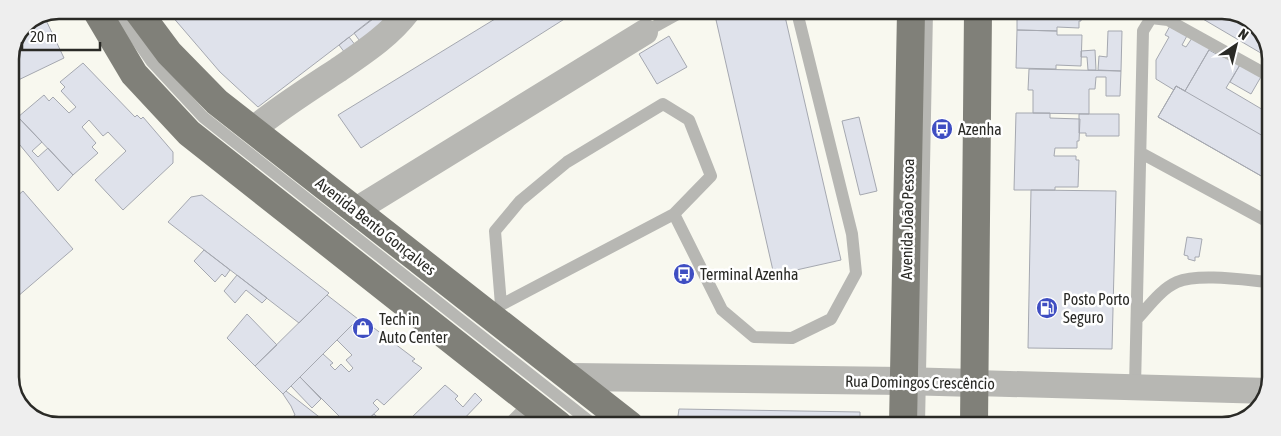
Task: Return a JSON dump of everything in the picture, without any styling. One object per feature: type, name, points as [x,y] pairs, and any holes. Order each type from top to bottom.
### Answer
[{"type":"main road","points":[[101,19],[134,74],[188,133],[527,416]]},
{"type":"main road","name":"Avenida Bento Gonçalves","points":[[144,19],[169,53],[217,102],[356,210],[494,309],[571,377],[620,417]]},
{"type":"main road","name":"Avenida João Pessoa","points":[[905,417],[912,381],[911,19]]},
{"type":"main road","points":[[974,417],[978,19]]},
{"type":"street","points":[[252,130],[270,115],[377,43],[402,19]]},
{"type":"street","points":[[356,210],[644,32]]},
{"type":"street","name":"Rua Domingos Crescêncio","points":[[571,377],[912,381],[1260,391]]},
{"type":"lane","points":[[122,19],[152,62],[203,117],[584,417]]},
{"type":"lane","points":[[644,32],[668,19]]},
{"type":"lane","points":[[674,214],[722,310],[754,337],[792,338],[831,319],[856,273],[852,234],[800,19]]},
{"type":"lane","points":[[919,417],[912,381],[927,19]]},
{"type":"lane","points":[[1135,387],[1143,31],[1150,19]]},
{"type":"lane","points":[[1160,19],[1168,20],[1262,72]]},
{"type":"lane","points":[[663,104],[688,120],[711,176],[674,214],[494,309],[495,231],[520,201],[567,162],[663,104]]},
{"type":"lane","points":[[1140,153],[1262,220]]},
{"type":"lane","points":[[1137,319],[1160,293],[1175,282],[1190,277],[1262,282]]},
{"type":"building","points":[[174,19],[373,19],[258,107],[220,72]]},
{"type":"building","points":[[372,19],[384,19],[385,21],[362,44],[354,33]]},
{"type":"building","points":[[495,19],[564,19],[361,148],[338,115]]},
{"type":"building","points":[[716,19],[786,19],[841,260],[774,275]]},
{"type":"building","points":[[1017,19],[1081,19],[1079,21],[1079,28],[1057,27],[1057,31],[1017,30]]},
{"type":"building","points":[[1203,19],[1230,20],[1245,25],[1254,34],[1261,53]]},
{"type":"building","points":[[46,21],[64,58],[19,80],[19,59],[22,43],[25,36],[36,25]]},
{"type":"building","points":[[1171,24],[1188,34],[1182,45],[1186,47],[1192,38],[1210,48],[1185,91],[1176,86],[1174,90],[1156,79],[1156,60],[1169,37],[1165,35]]},
{"type":"building","points":[[1017,30],[1057,31],[1057,35],[1082,35],[1081,66],[1056,65],[1056,69],[1016,68]]},
{"type":"building","points":[[1108,31],[1122,31],[1121,71],[1098,70],[1099,56],[1107,57]]},
{"type":"building","points":[[669,36],[687,67],[657,84],[639,54]]},
{"type":"building","points":[[349,37],[356,46],[345,53],[339,45]]},
{"type":"building","points":[[1095,50],[1096,70],[1088,70],[1087,57],[1081,57],[1081,51]]},
{"type":"building","points":[[1209,50],[1241,63],[1226,88],[1262,109],[1262,176],[1158,117],[1176,86],[1185,91]]},
{"type":"building","points":[[83,63],[135,117],[137,115],[141,119],[143,117],[173,152],[173,163],[123,210],[95,180],[126,151],[108,132],[103,136],[89,120],[82,127],[96,143],[92,147],[98,153],[73,175],[19,118],[44,95],[49,101],[53,97],[69,113],[76,107],[61,91],[65,87],[60,82]]},
{"type":"building","points":[[1241,63],[1262,75],[1251,94],[1230,82]]},
{"type":"building","points":[[1029,69],[1121,71],[1120,96],[1106,96],[1106,77],[1096,77],[1095,89],[1089,89],[1089,114],[1033,113],[1033,90],[1028,90]]},
{"type":"building","points":[[1176,86],[1262,135],[1262,176],[1158,117]]},
{"type":"building","points":[[1016,113],[1050,113],[1050,118],[1080,119],[1077,148],[1055,148],[1054,156],[1076,156],[1076,160],[1079,160],[1078,187],[1055,187],[1055,190],[1014,190]]},
{"type":"building","points":[[1079,114],[1119,114],[1119,136],[1086,136],[1086,133],[1079,133]]},
{"type":"building","points":[[859,117],[877,191],[860,195],[842,121]]},
{"type":"building","points":[[19,118],[42,142],[32,151],[38,157],[48,148],[73,175],[58,191],[19,144]]},
{"type":"building","points":[[1031,190],[1116,191],[1112,349],[1028,348]]},
{"type":"building","points":[[23,191],[73,249],[19,295],[19,194]]},
{"type":"building","points":[[202,195],[329,293],[299,323],[168,222],[191,197]]},
{"type":"building","points":[[1187,237],[1202,239],[1199,257],[1195,257],[1195,261],[1188,259],[1188,256],[1184,255]]},
{"type":"building","points":[[204,250],[230,270],[225,277],[222,274],[215,282],[194,261]]},
{"type":"building","points":[[237,275],[267,298],[262,303],[246,290],[235,303],[224,291]]},
{"type":"building","points":[[327,295],[358,319],[283,394],[255,366]]},
{"type":"building","points":[[247,314],[277,345],[255,366],[227,338]]},
{"type":"building","points":[[358,319],[368,327],[370,325],[415,359],[412,361],[422,368],[384,405],[377,399],[373,403],[379,409],[370,417],[340,417],[300,377],[323,354],[333,363],[330,365],[335,370],[341,364],[349,372],[353,368],[346,360],[352,355],[337,340]]},
{"type":"building","points":[[300,377],[321,399],[312,408],[291,386]]},
{"type":"building","points":[[445,385],[458,396],[455,399],[463,407],[475,393],[482,400],[466,417],[412,417]]},
{"type":"building","points":[[286,391],[319,417],[293,417],[295,415],[283,394]]},
{"type":"building","points":[[679,409],[860,412],[860,417],[678,416]]},
{"type":"place","name":"Azenha","points":[[942,129]]},
{"type":"place","name":"Terminal Azenha","points":[[684,274]]},
{"type":"place","name":"Posto Porto Seguro","points":[[1047,308]]},
{"type":"place","name":"Tech in Auto Center","points":[[363,328]]}]
